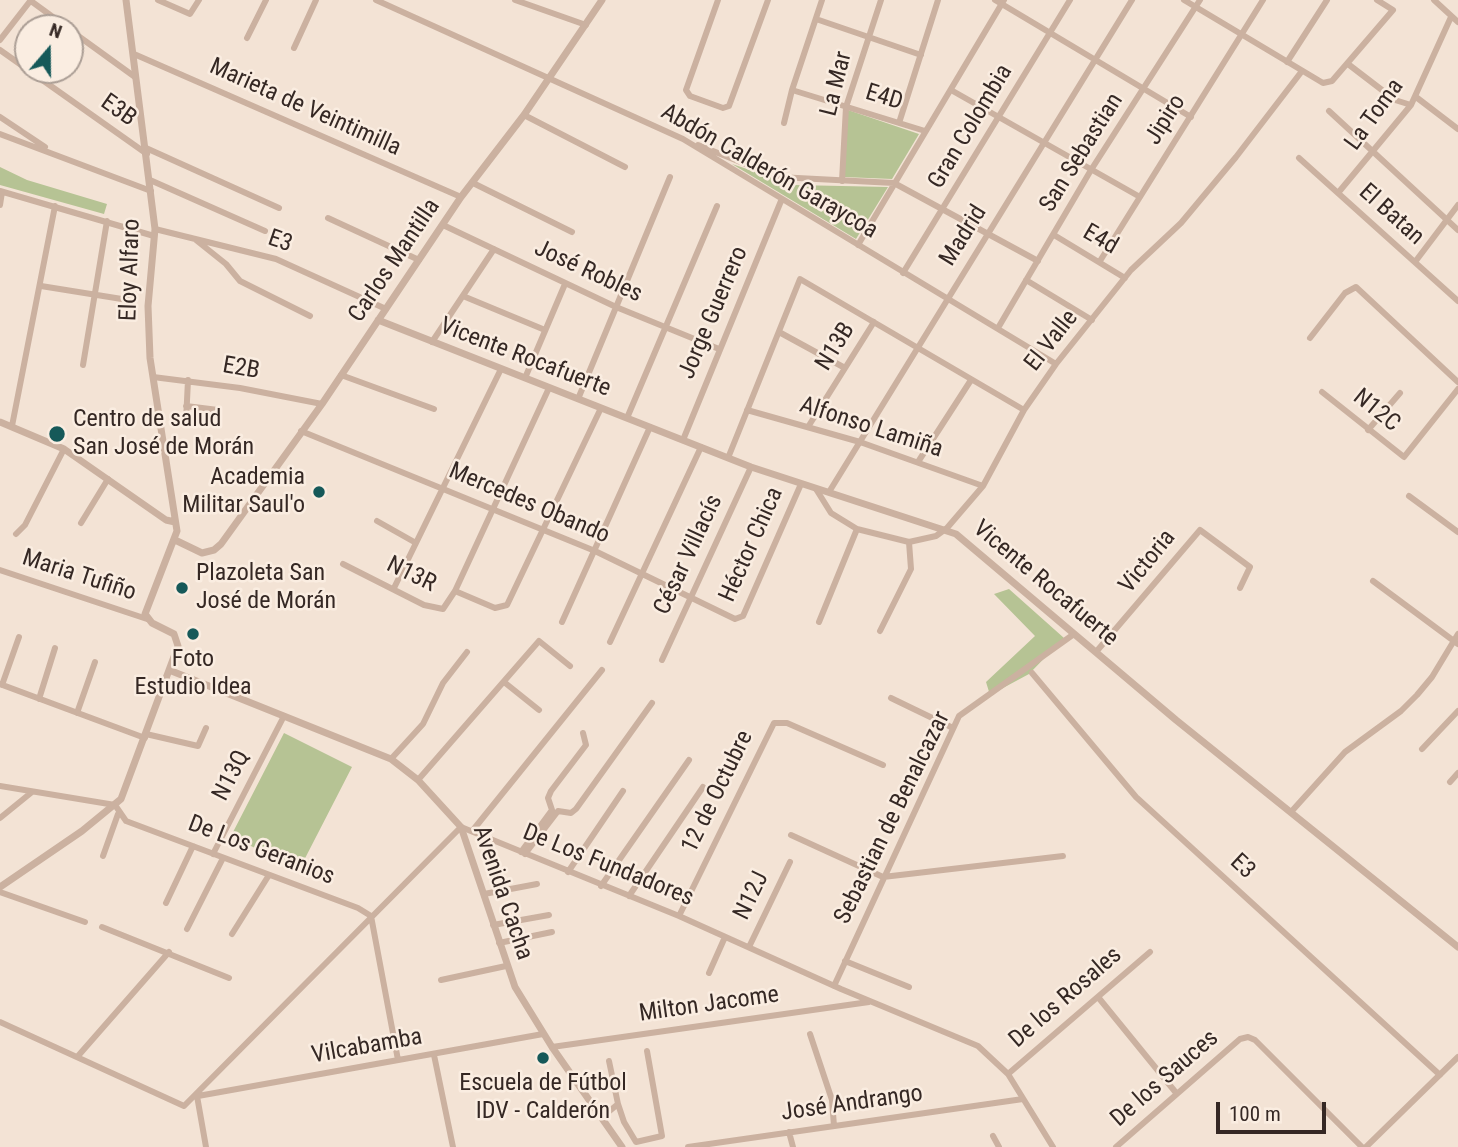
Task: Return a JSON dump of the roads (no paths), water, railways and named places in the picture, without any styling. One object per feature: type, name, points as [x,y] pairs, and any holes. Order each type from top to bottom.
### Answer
[{"type":"street","points":[[0,40],[31,0],[49,14]]},
{"type":"street","name":"Eloy Alfaro","points":[[126,0],[152,191],[155,233],[148,306],[153,377],[175,523],[175,540]]},
{"type":"street","points":[[158,0],[190,15],[199,0]]},
{"type":"street","points":[[247,38],[266,0]]},
{"type":"street","points":[[293,48],[316,0]]},
{"type":"street","points":[[515,0],[586,26]]},
{"type":"street","points":[[539,9],[543,0]]},
{"type":"street","name":"Carlos Mantilla","points":[[175,540],[202,553],[214,550],[220,544],[322,404],[461,197],[524,115],[602,0]]},
{"type":"street","points":[[718,0],[686,94],[727,108],[768,0]]},
{"type":"street","points":[[784,123],[822,0]]},
{"type":"street","name":"La Mar","points":[[842,181],[846,107],[881,0]]},
{"type":"street","points":[[899,122],[938,0]]},
{"type":"street","name":"Gran Colombia","points":[[903,273],[1070,0]]},
{"type":"street","name":"Madrid","points":[[830,492],[1132,0]]},
{"type":"street","points":[[1184,0],[1322,83],[1332,80],[1348,64],[1393,10],[1377,0]]},
{"type":"street","name":"San Sebastian","points":[[998,328],[1091,170],[1200,0]]},
{"type":"street","name":"Jipiro","points":[[1100,261],[1263,0]]},
{"type":"street","points":[[1287,62],[1327,0]]},
{"type":"street","points":[[1434,0],[1458,22]]},
{"type":"street","name":"Abdón Calderón Garaycoa","points":[[379,1],[683,139],[781,201],[1056,364]]},
{"type":"street","points":[[858,245],[951,90],[1000,1],[1049,34],[1191,117]]},
{"type":"street","name":"La Toma","points":[[1338,193],[1411,105],[1451,17]]},
{"type":"street","points":[[816,19],[921,55]]},
{"type":"street","points":[[84,40],[135,77]]},
{"type":"street","name":"E3B","points":[[0,50],[146,151],[279,208]]},
{"type":"street","name":"Marieta de Veintimilla","points":[[134,54],[461,197]]},
{"type":"street","points":[[1348,64],[1395,100],[1411,105]]},
{"type":"street","name":"El Valle","points":[[909,542],[936,536],[947,528],[983,486],[1024,410],[1056,364],[1125,278],[1181,223],[1302,71]]},
{"type":"street","name":"E4D","points":[[792,90],[925,131]]},
{"type":"street","points":[[951,90],[1140,197]]},
{"type":"street","points":[[1416,97],[1458,129]]},
{"type":"street","points":[[1329,111],[1458,230]]},
{"type":"street","points":[[524,115],[625,167]]},
{"type":"street","points":[[0,117],[52,152]]},
{"type":"street","points":[[0,134],[152,191]]},
{"type":"street","points":[[683,139],[778,177],[894,183],[1038,261]]},
{"type":"street","name":"El Batan","points":[[1299,158],[1458,301]]},
{"type":"street","points":[[578,399],[670,177]]},
{"type":"street","points":[[150,180],[265,231]]},
{"type":"street","points":[[473,183],[572,232]]},
{"type":"street","points":[[0,205],[1,191]]},
{"type":"street","name":"E3","points":[[1,191],[155,233],[195,239],[276,259],[386,309]]},
{"type":"street","name":"Jorge Guerrero","points":[[682,440],[781,201]]},
{"type":"street","points":[[1415,262],[1458,205]]},
{"type":"street","points":[[12,426],[55,206]]},
{"type":"street","points":[[627,418],[717,206]]},
{"type":"street","points":[[328,218],[419,260]]},
{"type":"street","points":[[83,365],[107,221]]},
{"type":"street","name":"José Robles","points":[[443,225],[616,307],[719,349]]},
{"type":"street","name":"E4d","points":[[1054,236],[1125,278]]},
{"type":"street","points":[[195,239],[226,264],[240,281],[310,316]]},
{"type":"street","points":[[432,342],[494,249]]},
{"type":"street","points":[[728,458],[800,279],[1024,410]]},
{"type":"street","points":[[1026,281],[1093,320]]},
{"type":"street","points":[[525,378],[565,284]]},
{"type":"street","points":[[41,286],[128,300]]},
{"type":"street","points":[[1310,338],[1345,293],[1356,287],[1458,382]]},
{"type":"street","points":[[463,296],[545,330]]},
{"type":"street","name":"Vicente Rocafuerte","points":[[378,320],[751,467],[947,528],[979,550],[1074,634],[1458,947]]},
{"type":"street","name":"N13B","points":[[808,427],[874,323]]},
{"type":"street","points":[[779,332],[845,368]]},
{"type":"street","points":[[394,589],[501,369]]},
{"type":"street","points":[[341,375],[434,409]]},
{"type":"street","name":"E2B","points":[[153,377],[188,380],[322,404]]},
{"type":"street","points":[[186,421],[188,380]]},
{"type":"street","points":[[918,462],[971,380]]},
{"type":"street","points":[[550,388],[455,591],[495,608],[504,608],[601,408]]},
{"type":"street","name":"N12C","points":[[1322,392],[1406,457],[1458,389]]},
{"type":"street","points":[[1368,430],[1400,393]]},
{"type":"street","points":[[186,407],[218,410]]},
{"type":"street","name":"Alfonso Lamiña","points":[[747,410],[860,442],[983,486]]},
{"type":"street","points":[[0,422],[64,449],[166,520],[175,523]]},
{"type":"street","points":[[562,622],[650,427]]},
{"type":"street","name":"Mercedes Obando","points":[[301,432],[544,529],[737,620]]},
{"type":"street","points":[[610,642],[701,447]]},
{"type":"street","points":[[16,534],[25,524],[64,449]]},
{"type":"street","name":"César Villacís","points":[[662,660],[751,467]]},
{"type":"street","points":[[81,523],[108,479]]},
{"type":"street","name":"Héctor Chica","points":[[737,620],[743,616],[801,484]]},
{"type":"street","points":[[816,489],[831,513],[857,529],[909,542],[911,569],[880,631]]},
{"type":"street","points":[[1409,496],[1458,532]]},
{"type":"street","points":[[377,521],[416,543]]},
{"type":"street","points":[[819,622],[857,529]]},
{"type":"street","name":"Victoria","points":[[1096,652],[1197,531],[1203,530],[1248,564],[1250,569],[1240,588]]},
{"type":"street","points":[[0,887],[115,806],[122,795],[178,646],[174,634],[147,619],[148,599],[175,540]]},
{"type":"street","name":"N13R","points":[[343,564],[440,610],[455,591]]},
{"type":"street","name":"Maria Tufiño","points":[[0,570],[147,619]]},
{"type":"street","points":[[1291,812],[1345,752],[1401,711],[1417,695],[1457,639],[1373,581]]},
{"type":"street","name":"Sebastian de Benalcazar","points":[[836,1007],[837,988],[845,961],[959,716],[1074,634]]},
{"type":"street","points":[[19,637],[1,684],[145,736],[198,746],[206,728]]},
{"type":"street","points":[[418,780],[539,641],[570,666]]},
{"type":"street","points":[[39,699],[55,648]]},
{"type":"street","points":[[391,759],[423,724],[443,683],[467,652]]},
{"type":"street","points":[[77,713],[95,662]]},
{"type":"street","name":"Avenida Cacha","points":[[169,670],[391,759],[418,780],[461,827],[506,966],[543,1034],[620,1147]]},
{"type":"street","points":[[473,830],[602,670]]},
{"type":"street","name":"E3","points":[[1032,673],[1136,797],[1440,1075]]},
{"type":"street","points":[[504,682],[538,710]]},
{"type":"street","points":[[891,698],[953,728]]},
{"type":"street","points":[[523,853],[558,811],[571,813],[576,809],[652,703]]},
{"type":"street","points":[[1422,749],[1458,711]]},
{"type":"street","name":"N13Q","points":[[213,854],[284,716]]},
{"type":"street","name":"12 de Octubre","points":[[679,916],[774,723],[787,723],[883,765]]},
{"type":"street","points":[[523,853],[552,810],[548,798],[551,792],[586,745],[583,733]]},
{"type":"street","points":[[601,886],[690,760]]},
{"type":"street","points":[[1450,782],[1458,774]]},
{"type":"street","points":[[0,786],[115,806]]},
{"type":"street","points":[[629,897],[703,787]]},
{"type":"street","points":[[568,872],[622,791]]},
{"type":"street","points":[[0,818],[32,792]]},
{"type":"street","points":[[103,856],[118,814],[115,806]]},
{"type":"street","name":"De Los Geranios","points":[[118,814],[126,821],[358,908],[371,916]]},
{"type":"street","points":[[206,1147],[197,1096],[461,827]]},
{"type":"street","name":"De Los Fundadores","points":[[461,827],[679,916],[837,988],[978,1046],[1008,1074],[1053,1147]]},
{"type":"street","points":[[791,835],[883,877],[1062,856]]},
{"type":"street","points":[[166,903],[192,846]]},
{"type":"street","points":[[187,929],[223,858]]},
{"type":"street","name":"N12J","points":[[749,947],[790,862]]},
{"type":"street","points":[[232,934],[269,875]]},
{"type":"street","points":[[484,894],[537,884]]},
{"type":"street","points":[[0,892],[85,922]]},
{"type":"street","points":[[494,925],[549,915]]},
{"type":"street","points":[[371,916],[398,1060]]},
{"type":"street","points":[[102,927],[229,978]]},
{"type":"street","points":[[499,943],[552,932]]},
{"type":"street","points":[[709,973],[725,937]]},
{"type":"street","points":[[0,1022],[78,1056],[169,952]]},
{"type":"street","name":"De los Rosales","points":[[1008,1074],[1150,952]]},
{"type":"street","points":[[845,961],[909,988]]},
{"type":"street","points":[[441,980],[506,966]]},
{"type":"street","points":[[1098,997],[1177,1094]]},
{"type":"street","name":"Milton Jacome","points":[[552,1047],[872,1002]]},
{"type":"street","name":"Vilcabamba","points":[[78,1056],[180,1106],[197,1096],[543,1034]]},
{"type":"street","points":[[810,1034],[832,1100],[834,1126]]},
{"type":"street","name":"De los Sauces","points":[[1116,1147],[1240,1040],[1252,1038],[1364,1147]]},
{"type":"street","points":[[609,1061],[624,1122],[636,1142],[662,1136],[647,1051]]},
{"type":"street","points":[[434,1055],[453,1147]]},
{"type":"street","points":[[1364,1147],[1458,1057]]},
{"type":"street","name":"José Andrango","points":[[688,1147],[1023,1099]]},
{"type":"street","points":[[601,1118],[618,1104]]},
{"type":"street","points":[[789,1132],[793,1147]]},
{"type":"street","points":[[992,1136],[999,1147]]},
{"type":"place","name":"Centro de salud San José de Morán","points":[[57,434]]},
{"type":"place","name":"Academia Militar Saul'o","points":[[319,492]]},
{"type":"place","name":"Plazoleta San José de Morán","points":[[182,588]]},
{"type":"place","name":"Foto Estudio Idea","points":[[193,634]]},
{"type":"place","name":"Escuela de Fútbol IDV - Calderón","points":[[543,1058]]}]
